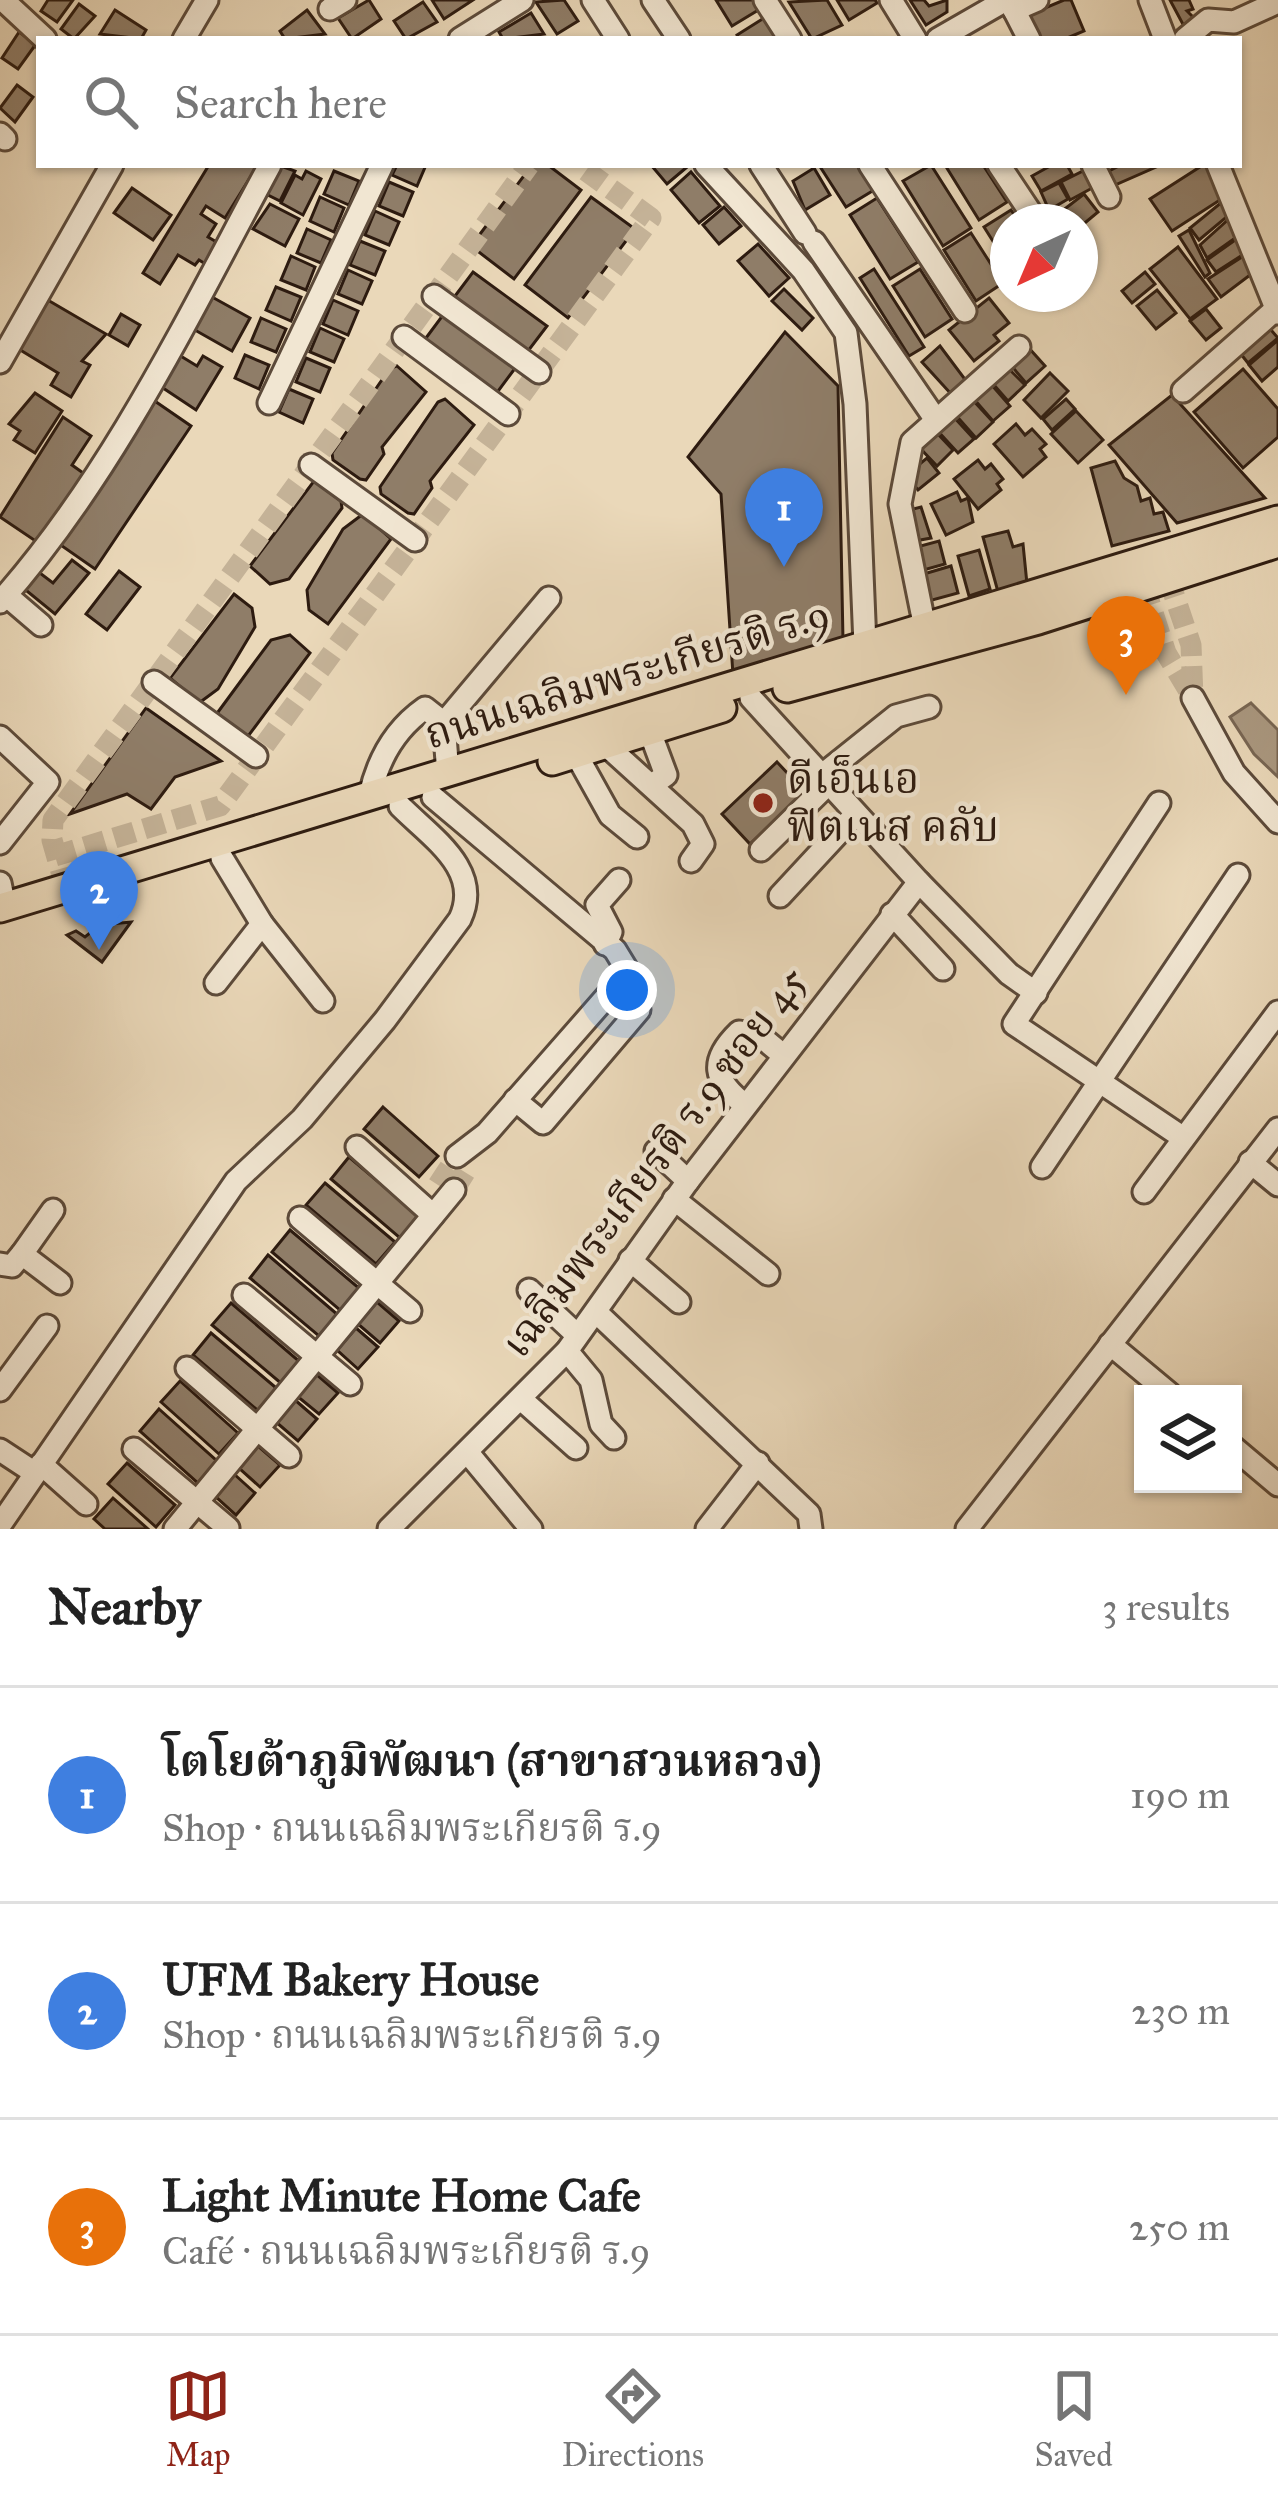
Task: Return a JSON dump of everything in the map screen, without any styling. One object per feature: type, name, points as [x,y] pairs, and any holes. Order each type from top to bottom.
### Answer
[{"type":"main road","name":"ถนนเฉลิมพระเกียรติ ร.9","points":[[1,905],[222,858],[400,806],[441,785],[865,646],[1278,520]]},
{"type":"main road","name":"ถนนเฉลิมพระเกียรติ ร.9","points":[[1,905],[370,795],[441,785],[608,746],[751,698],[1038,620],[1278,543]]},
{"type":"street","points":[[3,0],[42,36]]},
{"type":"street","points":[[186,36],[207,0]]},
{"type":"street","points":[[463,36],[494,7],[521,0]]},
{"type":"street","points":[[593,0],[616,36]]},
{"type":"street","points":[[653,0],[677,36]]},
{"type":"street","points":[[765,0],[788,36]]},
{"type":"street","points":[[891,0],[914,36]]},
{"type":"street","points":[[944,36],[1010,3],[1037,0]]},
{"type":"street","points":[[1150,0],[1164,36]]},
{"type":"street","points":[[1189,36],[1208,20],[1234,22],[1278,2]]},
{"type":"street","points":[[1010,3],[1027,36]]},
{"type":"street","points":[[0,362],[110,168]]},
{"type":"street","points":[[41,625],[3,598],[39,555],[150,385],[268,168]]},
{"type":"street","points":[[269,403],[381,168]]},
{"type":"street","points":[[709,168],[802,270],[846,333],[855,404],[865,646]]},
{"type":"street","points":[[762,168],[934,418]]},
{"type":"street","points":[[872,168],[965,311]]},
{"type":"street","points":[[1001,168],[1025,204]]},
{"type":"street","points":[[1094,168],[1109,197]]},
{"type":"street","points":[[1183,391],[1277,311],[1219,168]]},
{"type":"street","points":[[434,296],[539,372]]},
{"type":"street","points":[[404,338],[508,414]]},
{"type":"street","points":[[925,628],[900,504],[912,442],[1019,347]]},
{"type":"street","points":[[311,465],[415,540]]},
{"type":"street","points":[[463,1161],[615,988],[626,968],[441,785],[444,723],[549,598]]},
{"type":"street","points":[[154,682],[256,756]]},
{"type":"street","points":[[751,698],[919,882],[992,957],[1036,993]]},
{"type":"street","points":[[1193,698],[1234,773],[1278,822]]},
{"type":"street","points":[[760,850],[825,780],[896,716],[928,707]]},
{"type":"street","points":[[370,795],[387,749],[404,726],[425,708],[444,723]]},
{"type":"street","points":[[650,732],[666,775],[652,785]]},
{"type":"street","points":[[0,737],[48,782],[0,843]]},
{"type":"street","points":[[608,746],[693,824],[703,844],[691,861]]},
{"type":"street","points":[[576,754],[610,815],[637,837]]},
{"type":"street","points":[[1159,803],[1014,1024],[1182,1137]]},
{"type":"street","points":[[0,1525],[236,1181],[302,1119],[460,919],[468,902],[465,876],[400,806]]},
{"type":"street","points":[[779,896],[856,814]]},
{"type":"street","points":[[222,858],[262,924],[323,1001]]},
{"type":"street","points":[[1042,1167],[1238,875]]},
{"type":"street","points":[[605,944],[611,932],[597,905],[619,880]]},
{"type":"street","name":"เฉลิมพระเกียรติ ร.9 ซอย 45","points":[[404,1524],[572,1343],[681,1190],[919,882]]},
{"type":"street","points":[[892,914],[943,969]]},
{"type":"street","points":[[216,982],[262,924]]},
{"type":"street","points":[[515,1100],[543,1123],[639,1010],[615,988]]},
{"type":"street","points":[[1144,1192],[1278,1012]]},
{"type":"street","points":[[745,1106],[726,1090],[716,1072],[720,1050],[739,1032],[759,1035],[783,1055]]},
{"type":"street","points":[[968,1529],[1278,1129]]},
{"type":"street","points":[[175,1529],[440,1200],[357,1147]]},
{"type":"street","points":[[656,1151],[681,1190],[768,1274]]},
{"type":"street","points":[[1250,1162],[1278,1185]]},
{"type":"street","points":[[0,1264],[12,1267],[53,1210]]},
{"type":"street","points":[[301,1217],[410,1311]]},
{"type":"street","points":[[22,1254],[60,1283]]},
{"type":"street","points":[[630,1260],[679,1302]]},
{"type":"street","points":[[530,1290],[572,1343],[590,1380],[601,1424],[614,1438]]},
{"type":"street","points":[[244,1295],[350,1384]]},
{"type":"street","points":[[596,1312],[809,1514],[811,1529]]},
{"type":"street","points":[[0,1390],[47,1326]]},
{"type":"street","points":[[1110,1344],[1159,1385]]},
{"type":"street","points":[[187,1368],[289,1456]]},
{"type":"street","points":[[521,1399],[576,1448]]},
{"type":"street","points":[[134,1449],[228,1528]]},
{"type":"street","points":[[0,1450],[38,1469],[86,1504]]},
{"type":"street","points":[[468,1454],[531,1529]]},
{"type":"street","points":[[1242,1455],[1278,1485]]},
{"type":"street","points":[[706,1529],[758,1463]]},
{"type":"shaded area","points":[[1251,703],[1278,730],[1278,777],[1254,754],[1230,717]]},
{"type":"building","points":[[48,0],[73,0],[57,22],[41,11]]},
{"type":"building","points":[[369,0],[381,19],[350,36],[338,18]]},
{"type":"building","points":[[432,0],[473,0],[444,19]]},
{"type":"building","points":[[564,0],[578,21],[557,34],[536,2]]},
{"type":"building","points":[[716,0],[754,0],[760,9],[732,26]]},
{"type":"building","points":[[827,0],[842,25],[810,36],[789,2]]},
{"type":"building","points":[[837,0],[875,0],[877,3],[849,20]]},
{"type":"building","points":[[910,0],[924,0],[929,6],[947,0],[947,12],[926,25]]},
{"type":"building","points":[[1071,0],[1084,31],[1072,36],[1037,36],[1028,15]]},
{"type":"building","points":[[1170,0],[1189,0],[1193,9],[1187,11],[1195,19],[1185,28]]},
{"type":"building","points":[[423,2],[437,22],[404,36],[394,21]]},
{"type":"building","points":[[79,4],[95,16],[77,36],[61,29]]},
{"type":"building","points":[[115,10],[146,30],[143,36],[100,34]]},
{"type":"building","points":[[307,10],[325,34],[283,36],[280,31]]},
{"type":"building","points":[[531,13],[544,34],[501,36],[499,32]]},
{"type":"building","points":[[764,18],[776,36],[738,36]]},
{"type":"building","points":[[19,32],[36,44],[18,69],[2,58]]},
{"type":"building","points":[[17,85],[33,97],[15,122],[0,108]]},
{"type":"building","points":[[207,168],[256,168],[225,218],[206,206],[201,214],[216,224],[208,237],[220,244],[207,265],[199,260],[195,265],[178,255],[160,284],[143,273]]},
{"type":"building","points":[[276,168],[295,171],[280,201],[264,193]]},
{"type":"building","points":[[396,168],[425,168],[417,186],[392,175]]},
{"type":"building","points":[[530,168],[552,168],[581,190],[514,279],[471,246]]},
{"type":"building","points":[[654,168],[686,168],[667,184]]},
{"type":"building","points":[[814,168],[830,195],[805,210],[793,181]]},
{"type":"building","points":[[821,168],[860,168],[874,190],[846,207]]},
{"type":"building","points":[[933,168],[971,228],[943,246],[903,181]]},
{"type":"building","points":[[947,168],[985,168],[1007,202],[990,204],[990,213],[979,220]]},
{"type":"building","points":[[1047,168],[1069,168],[1072,174],[1041,191],[1032,176]]},
{"type":"building","points":[[1115,168],[1154,168],[1115,185],[1109,171]]},
{"type":"building","points":[[1198,168],[1210,168],[1223,198],[1172,231],[1150,199]]},
{"type":"building","points":[[1087,169],[1096,186],[1070,200],[1061,182]]},
{"type":"building","points":[[306,171],[321,179],[303,215],[281,203],[295,175],[302,179]]},
{"type":"building","points":[[334,171],[359,181],[349,205],[324,194]]},
{"type":"building","points":[[691,172],[720,206],[699,223],[671,190]]},
{"type":"building","points":[[389,182],[413,192],[403,216],[379,206]]},
{"type":"building","points":[[1059,183],[1068,199],[1046,204],[1041,192]]},
{"type":"building","points":[[132,188],[171,215],[153,240],[114,213]]},
{"type":"building","points":[[1084,194],[1092,204],[1071,204]]},
{"type":"building","points":[[320,197],[344,208],[334,232],[310,221]]},
{"type":"building","points":[[591,197],[635,229],[568,318],[525,285]]},
{"type":"building","points":[[877,198],[918,262],[890,279],[850,215]]},
{"type":"building","points":[[1222,202],[1229,215],[1199,240],[1190,228]]},
{"type":"building","points":[[270,204],[299,219],[285,246],[253,229]]},
{"type":"building","points":[[724,207],[741,226],[719,244],[703,225]]},
{"type":"building","points":[[375,211],[399,222],[389,245],[365,235]]},
{"type":"building","points":[[1230,218],[1238,236],[1207,258],[1200,245]]},
{"type":"building","points":[[307,229],[331,240],[321,263],[297,253]]},
{"type":"building","points":[[1189,230],[1210,273],[1205,277],[1179,236]]},
{"type":"building","points":[[971,233],[990,263],[990,292],[976,301],[944,250]]},
{"type":"building","points":[[1238,238],[1244,254],[1216,272],[1207,260]]},
{"type":"building","points":[[360,241],[385,251],[375,275],[350,265]]},
{"type":"building","points":[[758,244],[789,278],[769,296],[738,261]]},
{"type":"building","points":[[1178,247],[1217,299],[1190,319],[1150,269]]},
{"type":"building","points":[[1245,255],[1254,272],[1221,297],[1208,279]]},
{"type":"building","points":[[291,256],[315,267],[306,290],[281,280]]},
{"type":"building","points":[[874,269],[924,347],[909,356],[860,278]]},
{"type":"building","points":[[920,269],[952,319],[925,337],[893,286]]},
{"type":"building","points":[[348,270],[372,281],[362,304],[338,294]]},
{"type":"building","points":[[473,272],[547,326],[525,355],[452,300]]},
{"type":"building","points":[[1145,272],[1155,284],[1132,303],[1122,291]]},
{"type":"building","points":[[276,287],[301,297],[291,321],[266,310]]},
{"type":"building","points":[[784,289],[813,318],[802,330],[772,301]]},
{"type":"building","points":[[1157,290],[1176,313],[1156,329],[1137,306]]},
{"type":"building","points":[[203,292],[250,318],[232,351],[186,325]]},
{"type":"building","points":[[989,298],[990,312],[1000,312],[1009,323],[994,335],[999,341],[974,361],[949,330]]},
{"type":"building","points":[[46,299],[106,334],[82,361],[90,365],[71,397],[51,385],[58,373],[17,348]]},
{"type":"building","points":[[333,300],[358,311],[348,335],[323,324]]},
{"type":"building","points":[[1206,309],[1221,328],[1206,340],[1190,321]]},
{"type":"building","points":[[121,314],[140,325],[128,346],[109,335]]},
{"type":"building","points":[[443,315],[516,367],[496,394],[423,342]]},
{"type":"building","points":[[261,318],[286,329],[276,352],[251,342]]},
{"type":"building","points":[[1265,323],[1278,338],[1248,363],[1236,348]]},
{"type":"building","points":[[320,328],[344,339],[334,362],[310,352]]},
{"type":"building","points":[[785,332],[838,386],[843,640],[733,675],[721,494],[688,457]]},
{"type":"building","points":[[1278,340],[1278,367],[1262,381],[1249,365]]},
{"type":"building","points":[[940,346],[967,382],[952,395],[922,362]]},
{"type":"building","points":[[1028,347],[1045,366],[1026,383],[1009,363]]},
{"type":"building","points":[[179,355],[197,366],[203,356],[222,367],[196,410],[160,386]]},
{"type":"building","points":[[245,355],[269,365],[259,389],[235,378]]},
{"type":"building","points":[[306,358],[330,368],[320,392],[296,382]]},
{"type":"building","points":[[397,366],[426,392],[382,447],[384,454],[366,480],[360,479],[333,460],[332,453],[390,368]]},
{"type":"building","points":[[1243,369],[1278,409],[1278,437],[1243,468],[1194,412]]},
{"type":"building","points":[[1010,370],[1025,385],[1008,401],[994,385]]},
{"type":"building","points":[[1050,373],[1068,391],[1041,418],[1024,400]]},
{"type":"building","points":[[990,383],[1010,406],[993,421],[973,398]]},
{"type":"building","points":[[289,389],[313,399],[303,423],[279,412]]},
{"type":"building","points":[[35,393],[62,411],[35,453],[14,440],[20,431],[9,424]]},
{"type":"building","points":[[146,395],[191,426],[95,569],[55,541],[40,544],[0,517],[63,417],[91,436],[72,465],[90,478]]},
{"type":"building","points":[[1172,395],[1265,498],[1177,523],[1109,445]]},
{"type":"building","points":[[970,397],[993,422],[976,438],[953,412]]},
{"type":"building","points":[[445,399],[474,425],[430,481],[432,488],[414,514],[408,513],[381,494],[380,487],[438,402]]},
{"type":"building","points":[[1066,399],[1075,409],[1052,430],[1043,419]]},
{"type":"building","points":[[1076,411],[1103,440],[1078,463],[1051,434]]},
{"type":"building","points":[[951,414],[974,439],[958,453],[935,428]]},
{"type":"building","points":[[1016,424],[1025,435],[1032,429],[1046,444],[1040,449],[1046,457],[1023,477],[994,444]]},
{"type":"building","points":[[935,431],[953,450],[937,466],[919,447]]},
{"type":"building","points":[[927,458],[939,473],[918,490],[906,475]]},
{"type":"building","points":[[978,460],[985,469],[991,464],[1003,479],[997,484],[1001,490],[978,509],[954,479]]},
{"type":"building","points":[[1115,461],[1124,478],[1137,486],[1141,501],[1150,498],[1154,514],[1163,512],[1169,531],[1112,546],[1091,468]]},
{"type":"building","points":[[314,481],[341,501],[342,508],[289,579],[270,584],[250,566]]},
{"type":"building","points":[[957,492],[961,501],[968,498],[973,522],[946,535],[931,504]]},
{"type":"building","points":[[921,507],[931,538],[915,541],[909,510]]},
{"type":"building","points":[[363,514],[391,539],[328,624],[309,610],[307,590],[343,529]]},
{"type":"building","points":[[1008,531],[1013,547],[1023,544],[1027,584],[998,592],[983,537]]},
{"type":"building","points":[[939,541],[945,564],[920,571],[913,548]]},
{"type":"building","points":[[979,550],[990,589],[969,596],[958,556]]},
{"type":"building","points":[[72,560],[89,573],[55,614],[22,587],[36,570],[53,583]]},
{"type":"building","points":[[951,566],[958,593],[925,602],[917,576]]},
{"type":"building","points":[[119,571],[140,587],[107,630],[86,614]]},
{"type":"building","points":[[234,594],[252,608],[255,627],[218,689],[199,703],[170,678]]},
{"type":"building","points":[[290,635],[310,653],[246,739],[219,719],[218,712],[271,640]]},
{"type":"building","points":[[146,708],[221,761],[175,777],[151,809],[127,794],[70,814]]},
{"type":"building","name":"ดีเอ็นเอ ฟิตเนส คลับ","points":[[777,762],[805,792],[750,844],[722,814]]},
{"type":"building","points":[[131,922],[102,962],[67,935],[76,931],[85,937],[100,925]]},
{"type":"building","points":[[383,1107],[438,1156],[419,1177],[364,1129]]},
{"type":"building","points":[[349,1157],[419,1216],[400,1238],[331,1179]]},
{"type":"building","points":[[325,1183],[395,1242],[376,1264],[306,1205]]},
{"type":"building","points":[[290,1230],[360,1289],[341,1311],[272,1252]]},
{"type":"building","points":[[268,1255],[338,1315],[319,1336],[250,1278]]},
{"type":"building","points":[[377,1302],[399,1321],[380,1343],[358,1324]]},
{"type":"building","points":[[231,1303],[300,1362],[282,1384],[212,1325]]},
{"type":"building","points":[[356,1328],[378,1347],[358,1369],[337,1350]]},
{"type":"building","points":[[211,1333],[281,1392],[262,1414],[193,1355]]},
{"type":"building","points":[[316,1374],[338,1393],[319,1414],[297,1396]]},
{"type":"building","points":[[180,1381],[238,1433],[219,1454],[161,1402]]},
{"type":"building","points":[[295,1400],[317,1419],[298,1441],[276,1422]]},
{"type":"building","points":[[159,1409],[217,1461],[198,1483],[140,1431]]},
{"type":"building","points":[[258,1446],[280,1465],[260,1487],[239,1468]]},
{"type":"building","points":[[127,1463],[175,1505],[156,1527],[108,1484]]},
{"type":"building","points":[[234,1474],[255,1493],[236,1515],[215,1496]]},
{"type":"building","points":[[113,1498],[148,1529],[105,1529],[94,1519]]},
{"type":"tunnel","points":[[66,889],[52,840],[53,820],[527,168]]},
{"type":"tunnel","points":[[55,856],[220,806],[651,218],[582,168]]},
{"type":"tunnel","points":[[1168,577],[1191,645],[1193,698]]},
{"type":"tunnel","points":[[1144,585],[1166,653],[1193,698]]},
{"type":"tunnel","points":[[438,1185],[457,1156]]},
{"type":"tunnel","points":[[454,1190],[469,1166]]},
{"type":"place","name":"โตโยต้าภูมิพัฒนา (สาขาสวนหลวง)","points":[[784,567]]},
{"type":"place","name":"Light Minute Home Cafe","points":[[1126,695]]},
{"type":"place","name":"ดีเอ็นเอ ฟิตเนส คลับ","points":[[763,803]]},
{"type":"place","name":"UFM Bakery House","points":[[99,950]]}]
